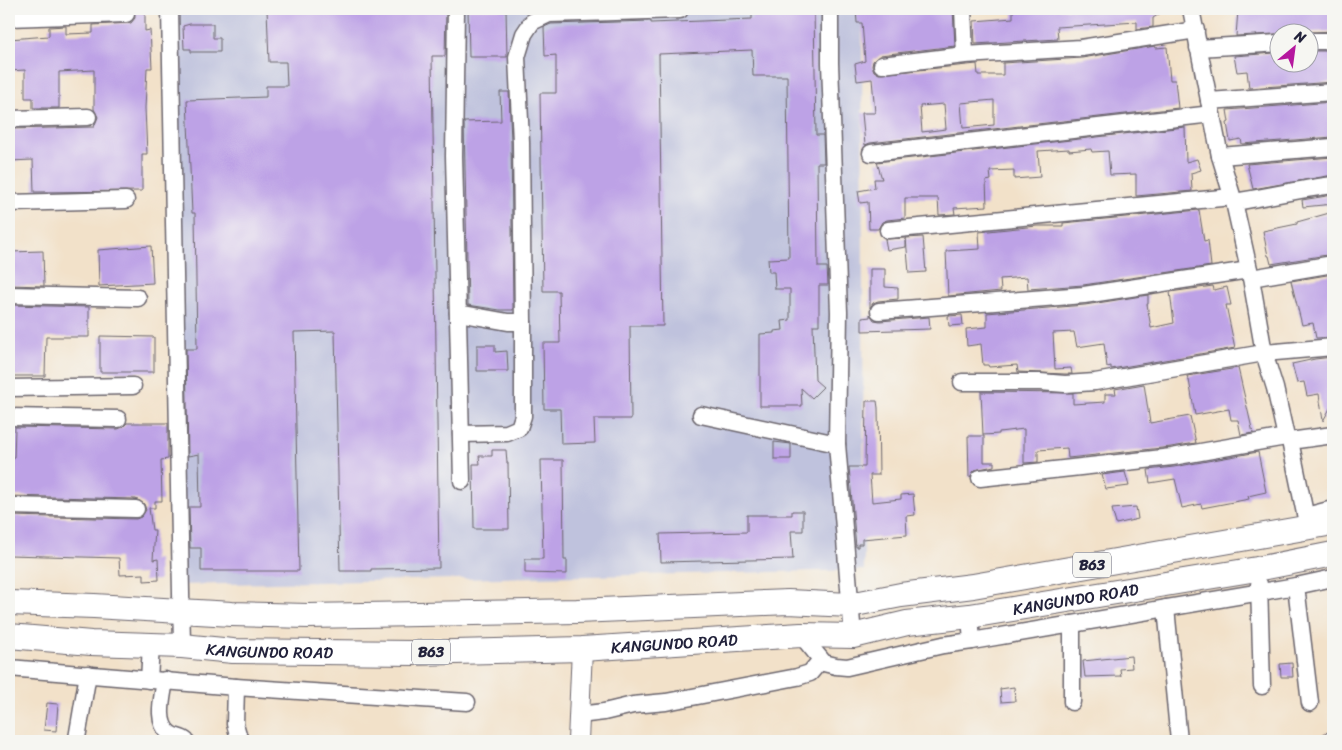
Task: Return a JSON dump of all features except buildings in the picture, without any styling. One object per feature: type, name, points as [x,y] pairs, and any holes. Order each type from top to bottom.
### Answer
[{"type":"highway","name":"KANGUNDO ROAD","points":[[9,603],[251,615],[411,615],[576,611],[788,602],[850,605],[901,595],[973,586],[1307,522],[1333,523]]},
{"type":"highway","name":"KANGUNDO ROAD","points":[[9,636],[91,643],[182,646],[232,651],[413,653],[582,649],[801,635],[853,636],[906,623],[970,616],[1257,569],[1333,554]]},
{"type":"main road","points":[[578,741],[582,649]]},
{"type":"street","points":[[170,9],[182,646]]},
{"type":"street","points":[[456,9],[454,156],[462,481]]},
{"type":"street","points":[[830,9],[839,312],[837,444],[853,636]]},
{"type":"street","points":[[963,9],[965,55]]},
{"type":"street","points":[[1191,9],[1220,156],[1233,199],[1250,274],[1264,353],[1288,439],[1307,522],[1333,509]]},
{"type":"street","points":[[460,434],[508,433],[518,428],[523,416],[521,142],[517,57],[524,34],[532,22],[549,14],[680,10]]},
{"type":"street","points":[[9,18],[126,14]]},
{"type":"street","points":[[882,65],[965,55],[1081,48],[1196,30]]},
{"type":"street","points":[[1320,41],[1333,41]]},
{"type":"street","points":[[1198,48],[1270,44]]},
{"type":"street","points":[[871,152],[1333,92]]},
{"type":"street","points":[[9,119],[88,117]]},
{"type":"street","points":[[1220,156],[1333,147]]},
{"type":"street","points":[[888,230],[1233,199],[1333,185]]},
{"type":"street","points":[[9,203],[126,200]]},
{"type":"street","points":[[879,311],[1084,295],[1333,264]]},
{"type":"street","points":[[9,295],[138,298]]},
{"type":"street","points":[[458,313],[508,322],[522,322]]},
{"type":"street","points":[[962,382],[1040,382],[1065,384],[1095,382],[1264,353],[1333,347]]},
{"type":"street","points":[[9,388],[133,386]]},
{"type":"street","points":[[701,415],[837,444]]},
{"type":"street","points":[[9,417],[118,419]]},
{"type":"street","points":[[980,478],[1172,457],[1288,439],[1333,435]]},
{"type":"street","points":[[9,506],[136,509]]},
{"type":"street","points":[[1257,569],[1260,592],[1262,686]]},
{"type":"street","points":[[801,635],[824,663],[848,666],[943,645],[1296,586],[1333,578]]},
{"type":"street","points":[[1296,586],[1310,703]]},
{"type":"street","points":[[1166,608],[1179,741]]},
{"type":"street","points":[[970,616],[972,641]]},
{"type":"street","points":[[1072,624],[1072,702]]},
{"type":"street","points":[[150,645],[157,680],[160,718],[164,729],[171,735],[186,741]]},
{"type":"street","points":[[579,715],[604,712],[633,705],[666,702],[772,682],[810,673],[821,660]]},
{"type":"street","points":[[9,668],[236,687],[467,702]]},
{"type":"street","points":[[77,738],[88,674]]},
{"type":"street","points":[[236,687],[235,724],[240,741]]},
{"type":"shaded area","points":[[163,9],[862,9],[864,570],[179,585]]}]
